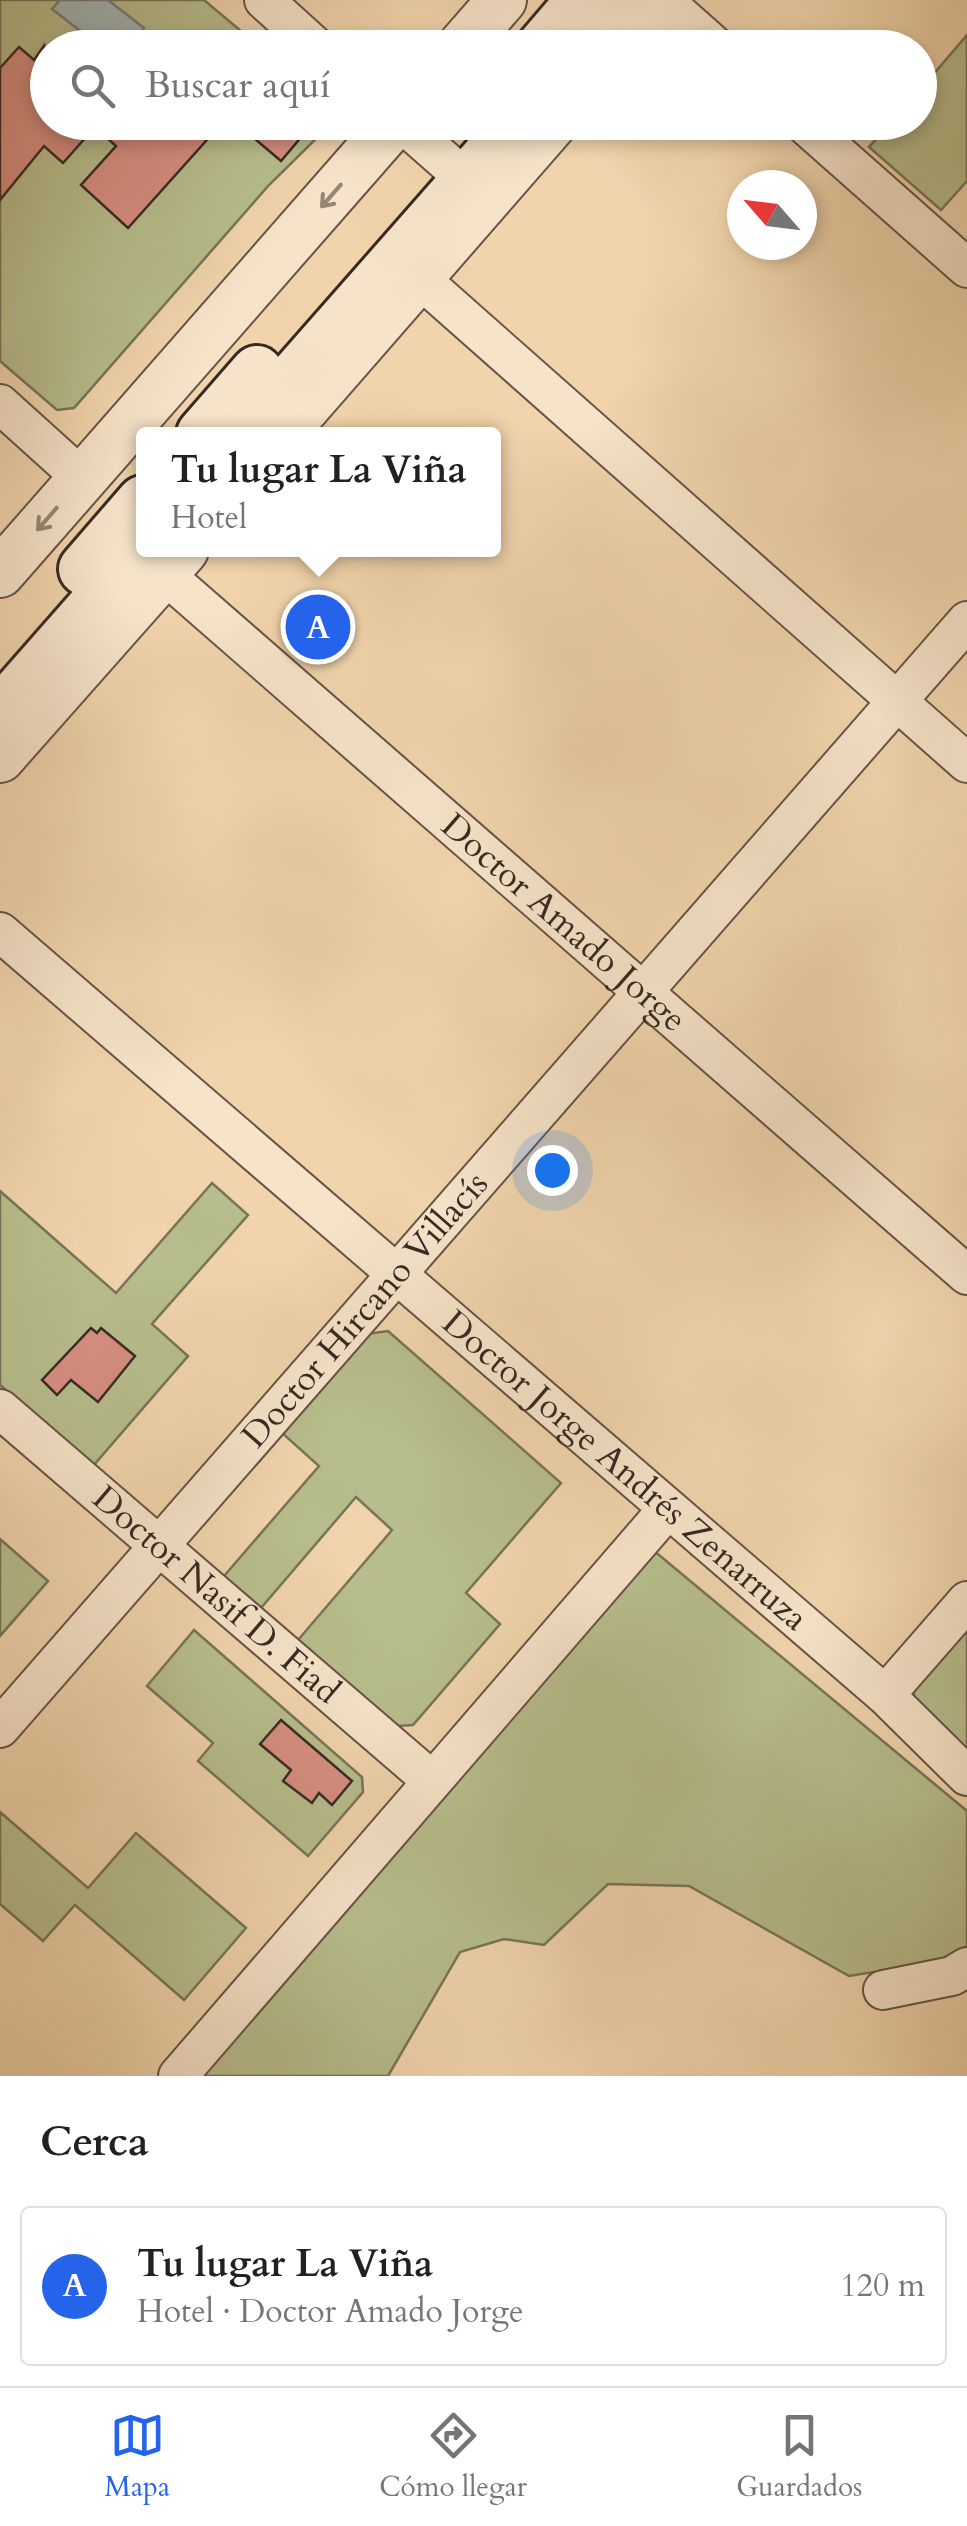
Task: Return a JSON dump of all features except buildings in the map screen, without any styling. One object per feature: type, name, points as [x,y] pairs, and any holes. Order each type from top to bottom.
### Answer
[{"type":"main road","points":[[557,30],[583,0]]},
{"type":"main road","points":[[601,30],[627,0]]},
{"type":"main road","points":[[208,427],[462,154],[487,140]]},
{"type":"main road","points":[[251,427],[462,154]]},
{"type":"main road","points":[[0,666],[136,510]]},
{"type":"main road","points":[[0,714],[164,557]]},
{"type":"street","points":[[264,0],[297,30]]},
{"type":"street","points":[[476,30],[502,0]]},
{"type":"street","points":[[636,30],[663,0],[697,30]]},
{"type":"street","points":[[0,572],[382,140]]},
{"type":"street","points":[[434,140],[462,154]]},
{"type":"street","points":[[288,427],[538,140]]},
{"type":"street","points":[[822,140],[967,268]]},
{"type":"street","points":[[418,277],[967,763]]},
{"type":"street","points":[[0,404],[83,479]]},
{"type":"street","points":[[0,758],[164,557]]},
{"type":"street","name":"Doctor Amado Jorge","points":[[164,557],[643,992],[967,1274]]},
{"type":"street","name":"Doctor Hircano Villacís","points":[[0,1728],[967,621]]},
{"type":"street","name":"Doctor Jorge Andrés Zenarruza","points":[[0,932],[666,1511],[885,1695],[967,1776]]},
{"type":"street","name":"Doctor Nasif D. Fiad","points":[[0,1410],[430,1779]]},
{"type":"street","points":[[178,2076],[430,1779],[666,1511]]},
{"type":"street","points":[[885,1695],[967,1601]]},
{"type":"street","points":[[883,1990],[952,1976],[967,1968]]},
{"type":"green space","points":[[0,0],[204,0],[240,30],[30,30],[30,140],[315,140],[269,185],[74,408],[57,410],[0,361]]},
{"type":"green space","points":[[967,35],[967,181],[941,210],[869,147],[875,140],[937,140],[937,70]]},
{"type":"green space","points":[[212,1183],[248,1215],[152,1324],[188,1356],[93,1466],[0,1385],[0,1191],[116,1293]]},
{"type":"green space","points":[[388,1331],[561,1483],[466,1593],[500,1624],[413,1725],[397,1726],[298,1640],[392,1530],[356,1497],[261,1608],[224,1576],[319,1466],[282,1433],[366,1334]]},
{"type":"green space","points":[[0,1539],[48,1581],[0,1636]]},
{"type":"green space","points":[[647,1545],[967,1811],[967,1946],[937,1962],[849,1976],[689,1886],[608,1884],[544,1945],[504,1939],[460,1952],[388,2076],[185,2076]]},
{"type":"green space","points":[[194,1630],[362,1777],[363,1792],[308,1856],[198,1761],[213,1743],[147,1686]]},
{"type":"green space","points":[[967,1630],[967,1761],[914,1714],[914,1691]]},
{"type":"green space","points":[[0,1812],[88,1888],[136,1833],[246,1928],[184,2000],[75,1905],[43,1941],[0,1904]]},
{"type":"shaded area","points":[[60,0],[108,0],[144,28],[79,30],[52,9]]},
{"type":"place","name":"Tu lugar La Viña","points":[[318,627]]}]
